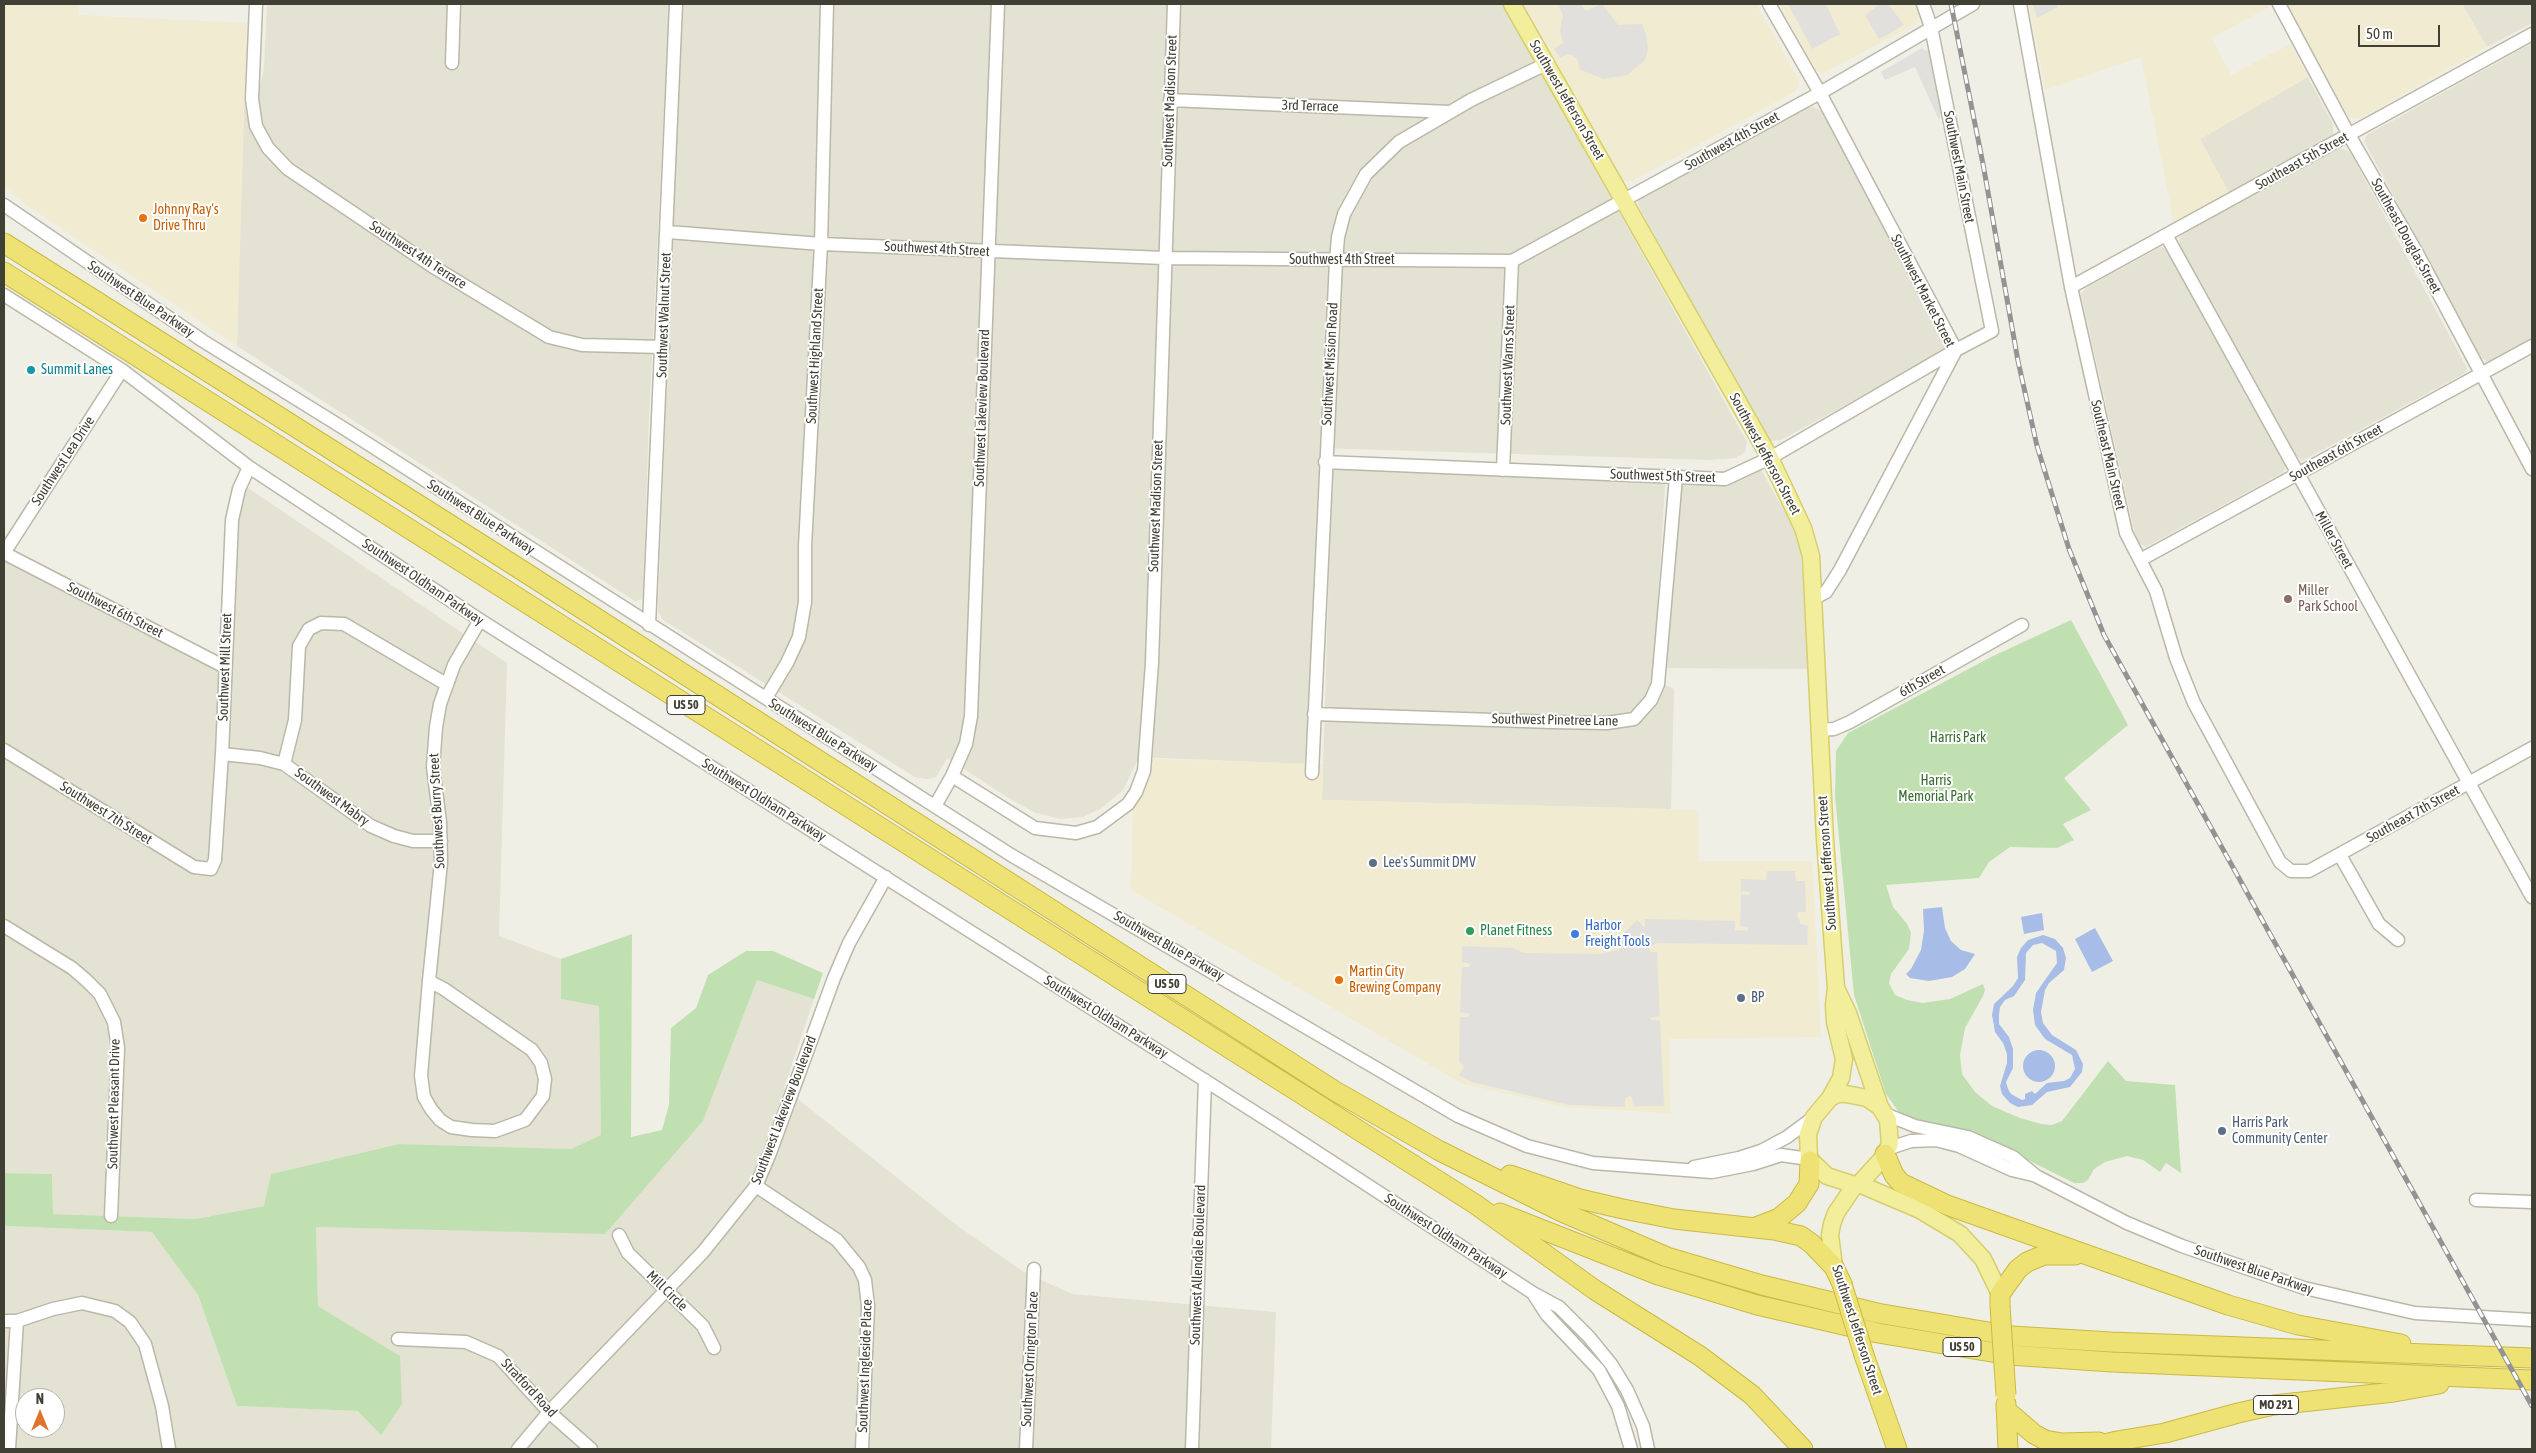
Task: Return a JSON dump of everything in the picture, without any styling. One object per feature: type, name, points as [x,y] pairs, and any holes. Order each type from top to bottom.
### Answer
[{"type":"highway","name":"US 50","points":[[4,243],[487,548],[1335,1091],[1438,1150],[1562,1212],[1667,1256],[1762,1285],[1876,1313],[2012,1336],[2111,1342],[2532,1358]]},
{"type":"highway","name":"US 50","points":[[4,272],[1475,1204],[1658,1275],[1757,1305],[1878,1333],[2009,1355],[2112,1362],[2532,1380]]},
{"type":"highway","points":[[1438,1150],[1589,1201],[1674,1219],[1754,1228],[1801,1236],[1812,1244],[1838,1276]]},
{"type":"highway","points":[[1886,1152],[1894,1175],[1913,1190],[1946,1205],[2228,1305],[2298,1325],[2466,1356]]},
{"type":"highway","points":[[1754,1228],[1779,1218],[1797,1203],[1809,1184],[1810,1160]]},
{"type":"highway","points":[[1475,1204],[1595,1290],[1700,1356],[1752,1395],[1803,1449]]},
{"type":"highway","points":[[2008,1449],[2000,1300],[2018,1269],[2044,1255],[2092,1257]]},
{"type":"highway","name":"Southwest Jefferson Street","points":[[1838,1276],[1897,1449]]},
{"type":"highway","name":"MO 291","points":[[2085,1449],[2165,1433],[2238,1412],[2274,1405],[2394,1392],[2470,1378]]},
{"type":"highway","name":"MO 291","points":[[2006,1403],[2034,1434],[2045,1440],[2062,1443],[2118,1441]]},
{"type":"main road","name":"Southwest Jefferson Street","points":[[1512,4],[1770,458],[1803,528],[1811,556],[1819,730],[1836,988],[1835,1022],[1844,1059],[1841,1078],[1830,1098]]},
{"type":"main road","name":"Southwest Jefferson Street","points":[[1836,988],[1848,1014],[1882,1110]]},
{"type":"main road","points":[[1857,1185],[1886,1152],[1891,1137],[1882,1110],[1867,1098],[1846,1094],[1830,1098],[1814,1117],[1808,1134],[1810,1160],[1827,1176],[1857,1185],[1920,1210],[1960,1234],[1983,1259],[2000,1300]]},
{"type":"main road","name":"Southwest Jefferson Street","points":[[1838,1276],[1830,1235],[1832,1224],[1836,1213],[1857,1185]]},
{"type":"street","name":"Southwest 4th Terrace","points":[[256,4],[252,99],[256,126],[268,148],[288,169],[504,312],[549,337],[582,345],[663,347]]},
{"type":"street","points":[[452,63],[454,4]]},
{"type":"street","name":"Southwest Walnut Street","points":[[649,625],[668,232],[676,4]]},
{"type":"street","name":"Southwest Highland Street","points":[[766,698],[787,663],[798,637],[805,602],[805,546],[820,244],[827,4]]},
{"type":"street","name":"Southwest Lakeview Boulevard","points":[[935,806],[952,776],[966,744],[971,716],[998,4]]},
{"type":"street","name":"Southwest Madison Street","points":[[952,776],[1035,828],[1076,833],[1097,827],[1113,817],[1128,804],[1141,780],[1148,746],[1152,663],[1164,258],[1174,4]]},
{"type":"street","name":"Southwest Market Street","points":[[1769,4],[1820,93],[1956,350],[1840,570],[1826,592],[1813,599]]},
{"type":"street","name":"Southwest Main Street","points":[[1923,4],[1932,27],[1992,331]]},
{"type":"street","name":"Southwest 4th Street","points":[[668,232],[820,244],[988,252],[1336,261],[1512,261],[1820,93],[1974,4]]},
{"type":"street","name":"Southeast Main Street","points":[[2020,4],[2071,288],[2126,533],[2157,592],[2176,658],[2194,703],[2280,862],[2291,871]]},
{"type":"street","name":"Southeast Douglas Street","points":[[2279,4],[2349,135],[2417,253],[2480,374],[2532,468]]},
{"type":"street","name":"Southeast 5th Street","points":[[2071,288],[2532,34]]},
{"type":"street","name":"Southwest Mission Road","points":[[1312,773],[1325,462],[1336,261],[1338,237],[1344,214],[1366,174],[1399,142],[1450,112],[1546,64]]},
{"type":"street","name":"3rd Terrace","points":[[1170,100],[1450,112]]},
{"type":"street","name":"Southwest Blue Parkway","points":[[4,205],[203,341],[348,431],[1011,855],[1458,1116],[1527,1146],[1593,1163],[1712,1172],[1753,1164],[1780,1155],[1810,1160]]},
{"type":"street","name":"Miller Street","points":[[2166,235],[2532,897]]},
{"type":"street","name":"Southwest Warns Street","points":[[1504,470],[1512,261]]},
{"type":"street","name":"Southwest Oldham Parkway","points":[[4,295],[122,370],[250,467],[480,620],[1205,1080],[1566,1314],[1611,1364],[1627,1390],[1642,1426],[1648,1449]]},
{"type":"street","name":"Southwest 5th Street","points":[[1325,462],[1725,479],[1770,458],[1992,331]]},
{"type":"street","name":"Southeast 6th Street","points":[[2140,560],[2532,346]]},
{"type":"street","name":"Southwest Lea Drive","points":[[4,553],[122,370]]},
{"type":"street","name":"Southwest Mill Street","points":[[210,869],[215,860],[222,754],[232,520],[239,489],[250,467]]},
{"type":"street","name":"Southwest Pinetree Lane","points":[[1314,714],[1607,723],[1634,718],[1651,700],[1658,684],[1676,477]]},
{"type":"street","name":"Southwest 6th Street","points":[[4,553],[225,667]]},
{"type":"street","name":"Southwest Burry Street","points":[[429,981],[444,989],[532,1050],[541,1063],[543,1096],[525,1120],[495,1131],[452,1127],[440,1120],[431,1109],[424,1097],[421,1076],[429,981],[436,922],[441,841],[433,767],[436,727],[446,684],[454,665],[480,620]]},
{"type":"street","points":[[284,764],[295,720],[299,646],[309,629],[320,623],[344,624],[446,684]]},
{"type":"street","name":"6th Street","points":[[1819,730],[1834,729],[1850,722],[2022,625]]},
{"type":"street","name":"Southeast 7th Street","points":[[2291,871],[2309,872],[2532,748]]},
{"type":"street","name":"Southwest 7th Street","points":[[4,750],[194,867],[210,869]]},
{"type":"street","name":"Southwest Mabry","points":[[222,754],[260,758],[284,764],[371,826],[394,836],[413,841],[441,841]]},
{"type":"street","points":[[2340,854],[2378,924],[2398,940]]},
{"type":"street","name":"Southwest Lakeview Boulevard","points":[[518,1449],[549,1412],[708,1245],[756,1186],[770,1153],[834,978],[849,943],[886,877]]},
{"type":"street","name":"Southwest Pleasant Drive","points":[[4,926],[72,968],[86,980],[100,994],[114,1022],[118,1048],[111,1216]]},
{"type":"street","name":"Southwest Allendale Boulevard","points":[[1192,1449],[1205,1080]]},
{"type":"street","name":"Southwest Blue Parkway","points":[[1882,1110],[1915,1126],[1968,1137],[2013,1157],[2036,1176],[2127,1223],[2182,1246],[2304,1288],[2415,1313],[2532,1320]]},
{"type":"street","name":"Southwest Blue Parkway","points":[[1684,1170],[1739,1158],[1761,1150],[1787,1137],[1814,1117]]},
{"type":"street","name":"Southwest Blue Parkway","points":[[1886,1152],[1912,1141],[1936,1140],[1960,1146],[2012,1170],[2036,1176]]},
{"type":"street","name":"Southwest Ingleside Place","points":[[756,1186],[837,1240],[859,1267],[867,1292],[868,1306],[862,1449]]},
{"type":"street","points":[[2476,1200],[2532,1202]]},
{"type":"street","name":"Mill Circle","points":[[618,1235],[628,1253],[703,1326],[714,1348]]},
{"type":"street","name":"Southwest Orrington Place","points":[[1026,1449],[1034,1269]]},
{"type":"street","name":"Southwest Oldham Parkway","points":[[1533,1293],[1547,1315],[1598,1370],[1618,1406],[1631,1449]]},
{"type":"street","points":[[9,1449],[10,1321],[52,1309],[82,1304],[115,1311],[130,1322],[145,1344],[162,1406],[169,1449]]},
{"type":"street","name":"Stratford Road","points":[[398,1339],[466,1342],[498,1356],[549,1412],[591,1449]]},
{"type":"shaded area","points":[[4,4],[79,4],[79,15],[247,23],[237,346],[25,204],[4,186]]},
{"type":"shaded area","points":[[267,4],[669,4],[649,418],[643,599],[635,601],[237,346],[243,104],[259,89],[264,69]]},
{"type":"shaded area","points":[[681,4],[1503,4],[1747,442],[1745,452],[1736,458],[1709,460],[1320,448],[1306,764],[1139,757],[1123,790],[1102,808],[1083,817],[1061,819],[1036,813],[1007,797],[947,758],[936,777],[926,779],[915,777],[663,620],[658,611]]},
{"type":"shaded area","points":[[1523,4],[1756,4],[1799,84],[1796,90],[1789,95],[1632,181],[1624,182],[1618,179]]},
{"type":"shaded area","points":[[1563,4],[1581,4],[1585,11],[1602,4],[1618,25],[1642,24],[1646,34],[1648,49],[1645,60],[1627,75],[1603,79],[1579,69],[1578,60],[1572,55],[1567,54],[1560,58],[1554,49],[1563,43],[1560,30],[1563,15],[1559,6]]},
{"type":"shaded area","points":[[1779,4],[1918,4],[1921,14],[1917,23],[1822,74],[1815,69]]},
{"type":"shaded area","points":[[1788,4],[1826,4],[1840,34],[1812,49]]},
{"type":"shaded area","points":[[1880,4],[1888,4],[1904,25],[1879,39],[1865,15]]},
{"type":"shaded area","points":[[2029,4],[2267,4],[2269,7],[2212,38],[2231,75],[2290,44],[2308,77],[2200,139],[2229,193],[2174,224],[2141,57],[2045,90]]},
{"type":"shaded area","points":[[2033,4],[2056,4],[2058,7],[2037,18]]},
{"type":"shaded area","points":[[2286,4],[2462,4],[2487,47],[2361,118],[2351,118],[2348,116]]},
{"type":"shaded area","points":[[2462,4],[2532,4],[2532,23],[2487,47]]},
{"type":"shaded area","points":[[2532,43],[2532,340],[2492,362],[2487,362],[2480,356],[2364,141],[2367,135]]},
{"type":"shaded area","points":[[1922,48],[1925,51],[1928,49],[1943,117],[1938,118],[1915,67],[1885,80],[1881,72]]},
{"type":"shaded area","points":[[2308,77],[2333,124],[2333,135],[2229,193],[2200,139]]},
{"type":"shaded area","points":[[1813,107],[1822,111],[1946,333],[1948,342],[1946,350],[1781,440],[1771,441],[1765,436],[1638,205],[1639,198],[1805,108]]},
{"type":"shaded area","points":[[2340,148],[2350,152],[2467,368],[2465,373],[2302,461],[2295,454],[2180,246],[2179,239],[2183,233]]},
{"type":"shaded area","points":[[2161,247],[2166,249],[2286,467],[2282,473],[2146,547],[2138,542],[2133,526],[2081,294],[2087,287]]},
{"type":"shaded area","points":[[1344,459],[1660,470],[1664,476],[1665,485],[1653,679],[1674,689],[1671,809],[1322,800],[1332,469],[1336,462]]},
{"type":"shaded area","points":[[1760,468],[1794,528],[1801,552],[1809,669],[1664,668],[1676,482],[1708,472]]},
{"type":"shaded area","points":[[245,486],[507,663],[499,936],[561,959],[562,999],[599,1005],[601,1135],[571,1149],[399,1144],[271,1174],[265,1206],[196,1219],[53,1214],[52,1174],[4,1173],[4,549],[215,665],[219,673],[226,759],[240,503]]},
{"type":"shaded area","points":[[1152,759],[1323,764],[1322,800],[1698,810],[1699,861],[1812,861],[1821,1037],[1669,1039],[1670,1113],[1565,1107],[1461,1083],[1131,890],[1133,805],[1148,776]]},
{"type":"shaded area","points":[[1767,871],[1795,871],[1796,881],[1805,881],[1806,912],[1798,912],[1797,916],[1801,924],[1808,926],[1807,945],[1657,943],[1649,947],[1650,952],[1657,952],[1660,1016],[1650,1018],[1651,1020],[1660,1020],[1664,1106],[1633,1106],[1632,1097],[1630,1096],[1625,1098],[1625,1107],[1569,1105],[1472,1082],[1459,1075],[1464,1067],[1459,1062],[1460,1017],[1468,1017],[1470,1014],[1460,1012],[1462,967],[1469,967],[1471,964],[1462,962],[1462,946],[1513,948],[1524,953],[1600,954],[1620,950],[1615,942],[1637,920],[1645,928],[1645,919],[1735,921],[1735,930],[1747,931],[1749,927],[1740,926],[1741,894],[1749,895],[1750,892],[1741,891],[1741,879],[1766,880]]},
{"type":"shaded area","points":[[757,980],[814,999],[784,1088],[959,1227],[1024,1272],[1072,1294],[1276,1312],[1271,1449],[4,1449],[4,1226],[152,1232],[198,1295],[237,1406],[358,1411],[400,1357],[318,1306],[316,1227],[605,1233],[703,1121]]},
{"type":"green space","name":"Harris Memorial Park","points":[[2071,620],[2128,725],[2064,778],[2091,810],[2063,824],[2074,840],[2057,848],[2010,847],[1989,862],[1979,878],[1886,885],[1893,907],[1907,924],[1911,933],[1909,949],[1891,974],[1889,983],[1895,995],[1907,1000],[1923,1003],[1950,999],[1983,984],[1985,990],[1983,996],[1965,1028],[1960,1055],[1962,1074],[1975,1092],[1992,1106],[2020,1118],[2052,1125],[2062,1121],[2108,1061],[2126,1081],[2175,1085],[2181,1173],[2166,1163],[2160,1172],[2143,1160],[2127,1156],[2105,1162],[2094,1169],[2088,1180],[2083,1183],[2074,1183],[1970,1131],[1909,1119],[1898,1111],[1886,1094],[1854,995],[1835,796],[1836,751],[1848,733],[1991,657]]},
{"type":"green space","points":[[632,934],[631,1137],[662,1130],[669,1105],[671,1028],[696,1008],[708,975],[746,951],[773,951],[823,973],[814,999],[757,980],[703,1121],[605,1234],[316,1227],[318,1306],[400,1356],[402,1404],[381,1435],[358,1411],[237,1406],[198,1295],[152,1232],[4,1226],[4,1173],[52,1174],[53,1214],[196,1219],[264,1206],[271,1174],[399,1144],[571,1149],[601,1135],[599,1006],[561,999],[561,959]]},
{"type":"water","points":[[1942,907],[1945,928],[1951,941],[1961,950],[1975,954],[1965,969],[1952,977],[1929,981],[1910,978],[1906,974],[1911,969],[1921,950],[1924,931],[1923,909]]},
{"type":"water","points":[[2042,913],[2044,930],[2024,934],[2021,917]]},
{"type":"water","points":[[2095,928],[2113,961],[2092,972],[2075,939]]},
{"type":"water","points":[[2043,935],[2055,939],[2063,948],[2066,958],[2064,970],[2049,983],[2045,990],[2041,1012],[2043,1023],[2052,1035],[2076,1050],[2083,1064],[2082,1072],[2070,1087],[2047,1092],[2032,1105],[2018,1107],[2010,1103],[2002,1094],[2000,1086],[2007,1063],[2007,1054],[2003,1043],[1995,1032],[1992,1015],[1994,1004],[2013,986],[2018,978],[2017,957],[2021,948],[2028,940]],"holes":[[[2042,943],[2056,951],[2057,963],[2036,993],[2033,1010],[2035,1025],[2045,1039],[2072,1055],[2075,1069],[2070,1078],[2064,1081],[2047,1083],[2035,1094],[2032,1091],[2025,1094],[2025,1099],[2022,1100],[2011,1094],[2006,1082],[2013,1068],[2013,1049],[2009,1037],[1999,1024],[2000,1007],[2005,1000],[2014,996],[2025,980],[2026,953],[2033,945]]]},
{"type":"water","points":[[2039,1050],[2045,1051],[2050,1055],[2054,1060],[2054,1072],[2050,1077],[2045,1081],[2039,1082],[2033,1081],[2028,1077],[2024,1072],[2023,1066],[2024,1060],[2028,1055],[2033,1051]]},
{"type":"railway","points":[[1951,4],[1983,164],[2018,361],[2037,446],[2069,549],[2104,635],[2532,1406]]},
{"type":"place","name":"Johnny Ray's Drive Thru","points":[[143,218]]},
{"type":"place","name":"Summit Lanes","points":[[31,370]]},
{"type":"place","name":"Miller Park School","points":[[2288,599]]},
{"type":"place","name":"Lee's Summit DMV","points":[[1373,863]]},
{"type":"place","name":"Planet Fitness","points":[[1470,931]]},
{"type":"place","name":"Harbor Freight Tools","points":[[1575,934]]},
{"type":"place","name":"Martin City Brewing Company","points":[[1339,980]]},
{"type":"place","name":"BP","points":[[1741,998]]},
{"type":"place","name":"Harris Park Community Center","points":[[2222,1131]]},
{"type":"park label","name":"Harris Park","points":[[1958,738]]}]
